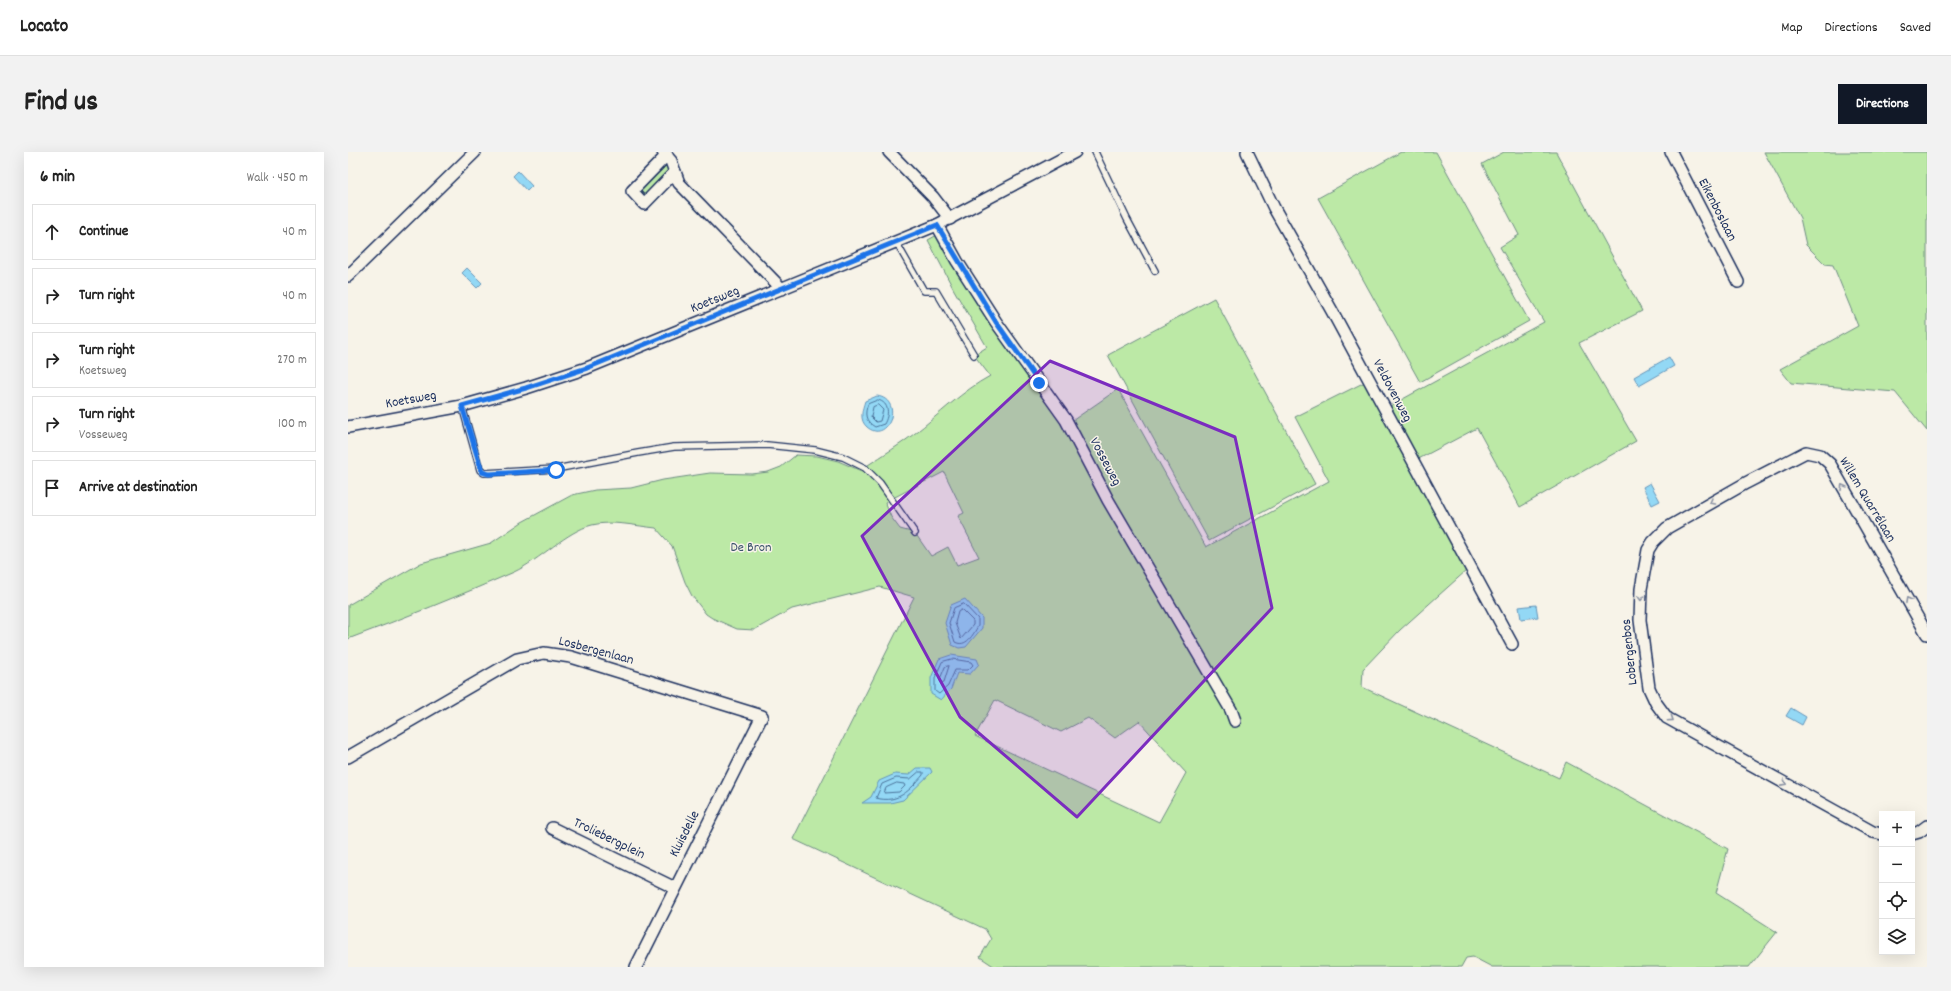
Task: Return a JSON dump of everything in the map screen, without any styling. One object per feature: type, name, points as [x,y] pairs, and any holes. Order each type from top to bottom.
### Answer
[{"type":"street","points":[[348,276],[475,152]]},
{"type":"street","points":[[890,152],[933,197],[950,219]]},
{"type":"street","name":"Koetsweg","points":[[349,426],[462,406],[526,388],[587,368],[937,225],[1075,152]]},
{"type":"street","name":"Veldovenweg","points":[[1247,152],[1274,208],[1332,311],[1512,644]]},
{"type":"street","name":"Eikenboslaan","points":[[1671,152],[1738,282]]},
{"type":"street","points":[[675,172],[644,204],[632,191],[665,154],[672,161],[679,183],[782,289]]},
{"type":"street","name":"Vosseweg","points":[[937,225],[996,322],[1066,420],[1108,500],[1232,710],[1235,721]]},
{"type":"street","name":"Willem Quarrélaan","points":[[1746,483],[1806,452],[1820,455],[1830,464],[1927,634]]},
{"type":"street","name":"Lobergenbos","points":[[1746,483],[1666,528],[1648,550],[1641,589],[1640,620],[1649,688],[1656,703],[1667,718],[1873,832],[1879,833]]},
{"type":"street","name":"Losbergenlaan","points":[[348,757],[517,659],[544,653],[571,657],[762,716]]},
{"type":"street","name":"Kluisdelle","points":[[636,967],[762,716]]},
{"type":"street","points":[[1915,833],[1927,826]]},
{"type":"street","name":"Troliebergplein","points":[[552,828],[675,888]]},
{"type":"lane","points":[[1095,152],[1127,219],[1155,271]]},
{"type":"lane","points":[[896,242],[924,291],[936,291],[974,355]]},
{"type":"lane","points":[[462,406],[480,470],[484,473],[556,470],[638,453],[674,448],[767,445],[815,450],[843,457],[865,468],[880,483],[915,533]]},
{"type":"highlighted area","points":[[1050,361],[1235,437],[1272,608],[1077,817],[960,717],[862,536]]},
{"type":"green space","points":[[1401,152],[1436,152],[1529,321],[1420,382],[1318,198]]},
{"type":"green space","name":"De Bron","points":[[1504,152],[1556,152],[1642,311],[1579,343],[1636,441],[1520,507],[1477,428],[1409,464],[1467,570],[1400,630],[1363,669],[1362,687],[1559,778],[1566,762],[1728,849],[1716,893],[1777,932],[1749,967],[1492,967],[1473,957],[1466,958],[1461,967],[995,967],[980,957],[991,939],[985,929],[793,839],[914,597],[880,587],[792,609],[754,630],[737,629],[706,614],[692,596],[685,582],[672,546],[656,528],[608,523],[583,528],[563,539],[524,567],[514,572],[431,607],[348,639],[348,605],[421,563],[491,543],[522,522],[572,495],[595,490],[631,488],[663,480],[710,473],[752,474],[768,472],[781,467],[796,455],[817,456],[838,461],[864,472],[868,465],[909,438],[960,396],[990,376],[974,355],[987,347],[954,290],[928,240],[937,235],[1066,425],[1118,389],[1206,547],[1329,481],[1295,417],[1373,378],[1390,406],[1544,322],[1500,247],[1519,235],[1482,164]],"holes":[[[944,472],[964,513],[958,516],[979,557],[957,565],[948,547],[931,556],[915,533],[900,529],[891,517],[885,502]],[[1185,623],[1231,699],[1238,718],[1228,710]],[[995,700],[1061,732],[1088,718],[1115,738],[1139,721],[1186,773],[1159,822],[975,736]]]},
{"type":"green space","points":[[1764,152],[1927,152],[1927,431],[1895,392],[1791,383],[1780,369],[1858,326],[1833,265],[1825,264],[1806,245],[1800,218]]},
{"type":"green space","points":[[667,155],[675,172],[644,204],[632,191]]},
{"type":"green space","points":[[1214,298],[1315,484],[1209,541],[1108,355]]},
{"type":"water","points":[[518,171],[532,186],[527,191],[513,176]]},
{"type":"water","points":[[467,268],[482,283],[477,288],[462,273]]},
{"type":"water","points":[[1669,357],[1674,366],[1639,386],[1634,377]]},
{"type":"water","points":[[877,396],[885,399],[890,405],[892,412],[887,426],[881,430],[875,431],[864,424],[862,415],[865,401]]},
{"type":"water","points":[[1650,483],[1660,501],[1652,505],[1643,487]]},
{"type":"water","points":[[965,599],[982,618],[982,628],[966,647],[959,648],[952,645],[945,623],[951,605]]},
{"type":"water","points":[[1536,605],[1538,617],[1521,619],[1519,607]]},
{"type":"water","points":[[951,655],[977,659],[979,664],[970,674],[957,673],[951,689],[941,700],[931,694],[931,678],[939,659]]},
{"type":"water","points":[[1791,708],[1806,717],[1802,725],[1786,716]]},
{"type":"water","points":[[917,768],[930,768],[932,772],[903,800],[890,803],[862,803],[871,797],[879,781],[895,774],[909,775]]},
{"type":"route","points":[[556,470],[489,474],[482,472],[480,470],[462,406],[526,388],[587,368],[937,225],[957,261],[996,322],[1039,383]]}]
